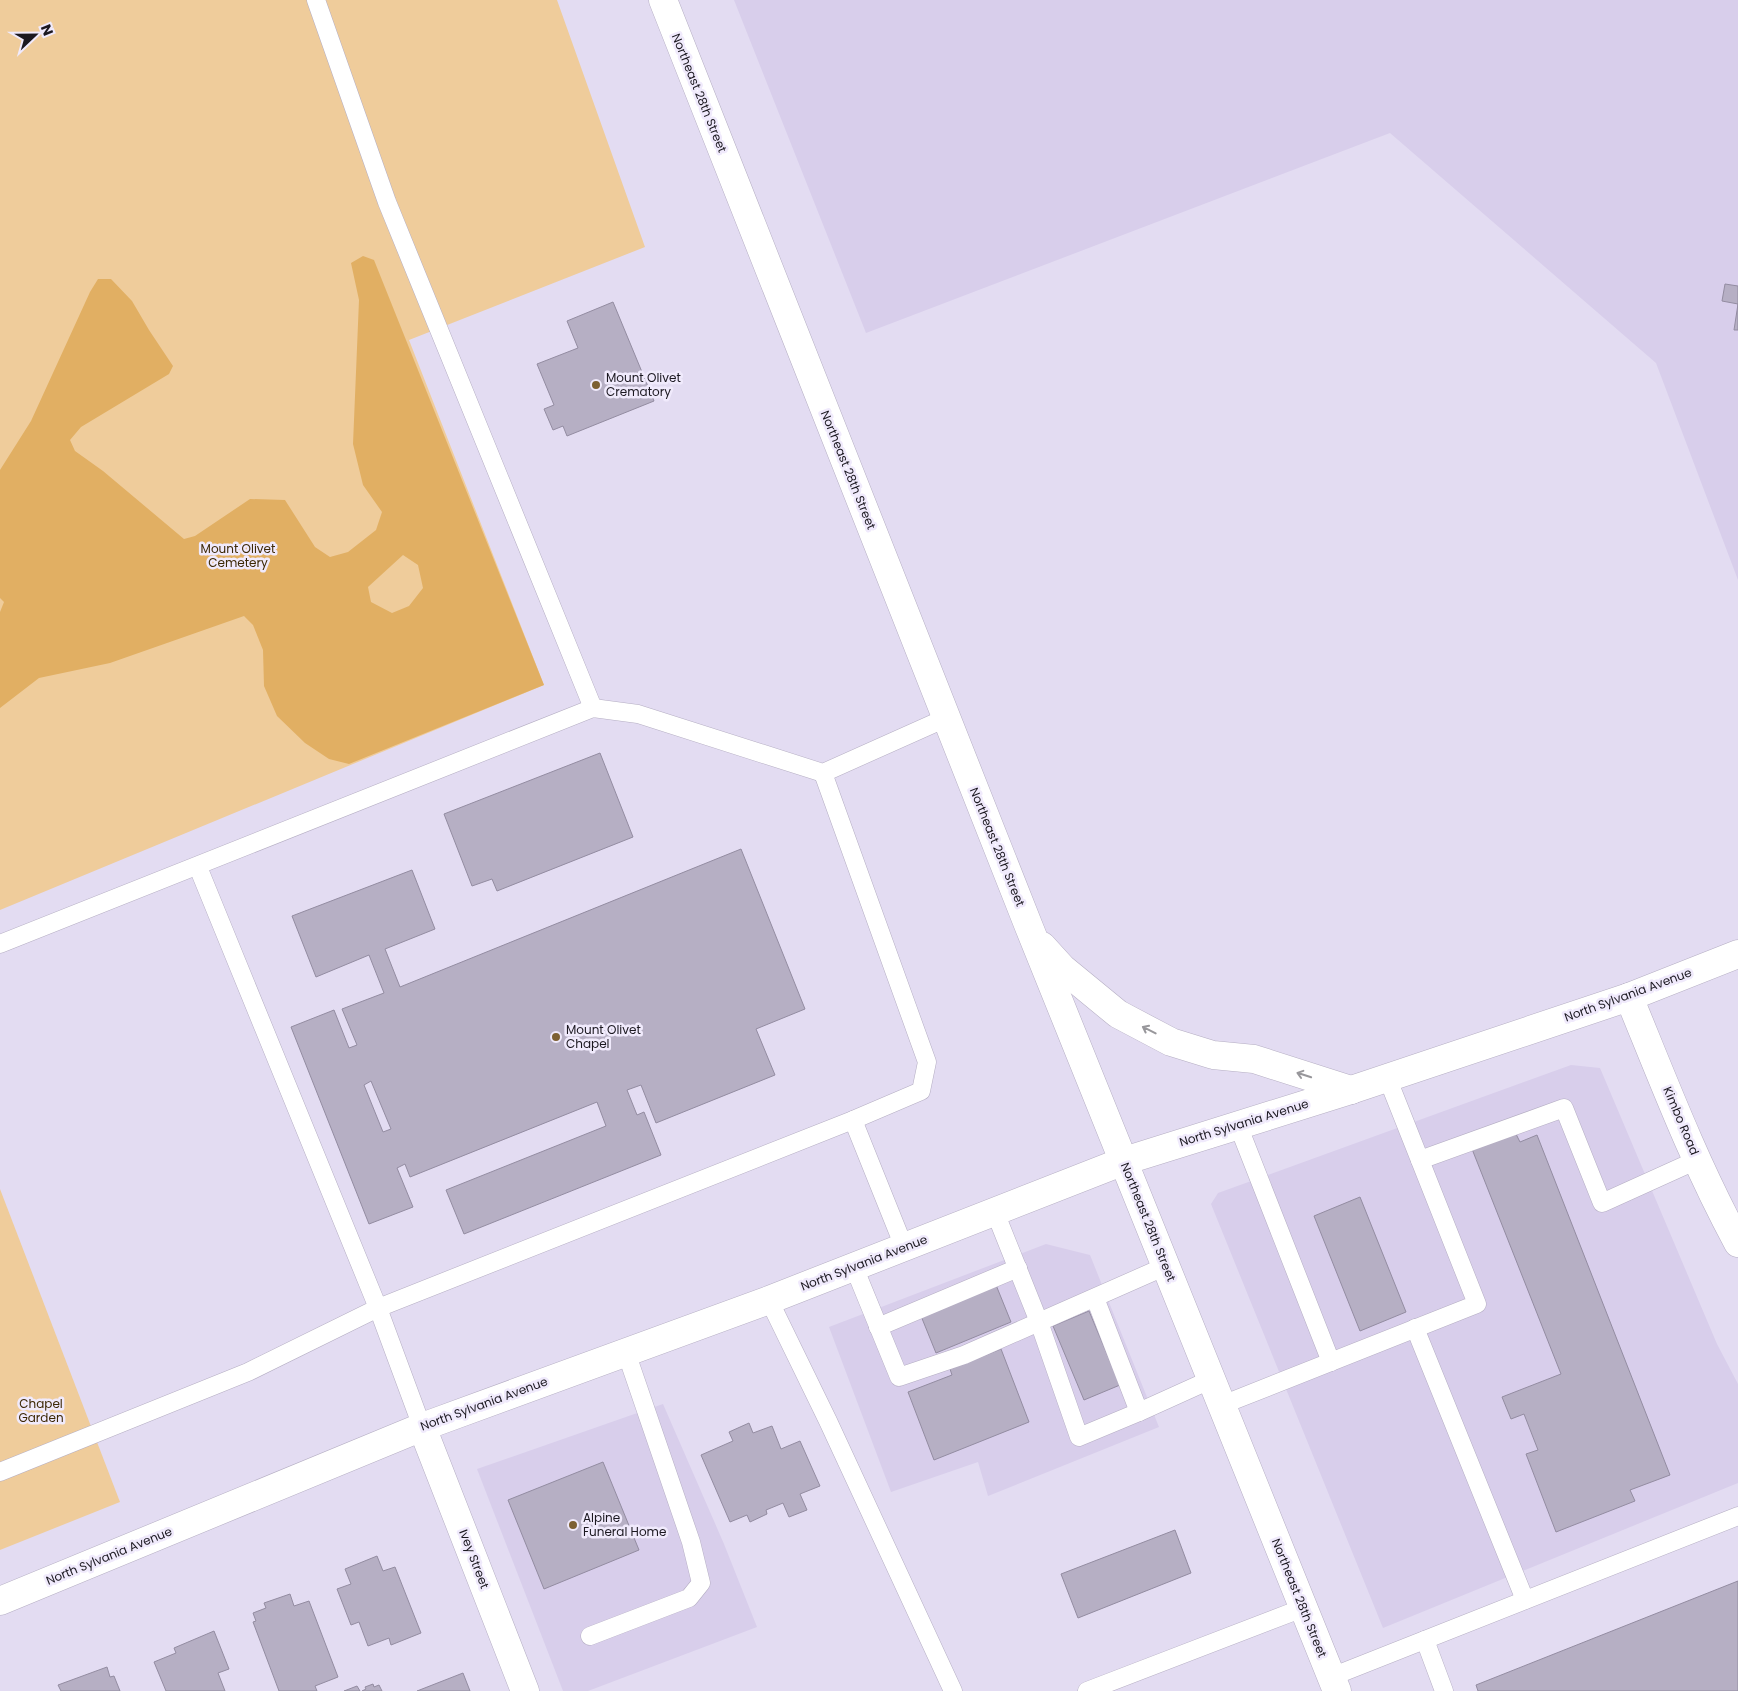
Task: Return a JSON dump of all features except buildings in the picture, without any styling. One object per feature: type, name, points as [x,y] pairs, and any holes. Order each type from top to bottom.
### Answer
[{"type":"main road","name":"Northeast 28th Street","points":[[663,0],[946,718],[1334,1684]]},
{"type":"main road","points":[[1033,936],[1062,968],[1118,1014],[1171,1042],[1213,1055],[1254,1059],[1351,1090]]},
{"type":"main road","name":"North Sylvania Avenue","points":[[0,1601],[422,1427],[769,1300],[1124,1161],[1351,1090],[1629,997],[1738,954]]},
{"type":"main road","name":"Kimbo Road","points":[[1629,997],[1718,1206],[1738,1242]]},
{"type":"main road","name":"Ivey Street","points":[[422,1427],[525,1691]]},
{"type":"lane","points":[[316,0],[387,202],[593,708]]},
{"type":"lane","points":[[0,944],[198,867],[593,708],[638,714],[823,773],[946,718]]},
{"type":"lane","points":[[0,1472],[248,1372],[378,1308],[853,1120],[921,1091],[927,1062],[823,773]]},
{"type":"lane","points":[[198,867],[378,1308],[422,1427]]},
{"type":"lane","points":[[1222,1405],[1477,1304],[1387,1077]]},
{"type":"lane","points":[[1420,1160],[1564,1108],[1602,1203],[1698,1160]]},
{"type":"lane","points":[[853,1120],[904,1247]]},
{"type":"lane","points":[[1238,1125],[1331,1362]]},
{"type":"lane","points":[[995,1212],[1039,1322],[1079,1437],[1212,1379]]},
{"type":"lane","points":[[854,1267],[900,1377],[972,1345],[1039,1322],[1166,1266]]},
{"type":"lane","points":[[878,1327],[954,1299],[1018,1268]]},
{"type":"lane","points":[[1095,1298],[1139,1412]]},
{"type":"lane","points":[[769,1300],[832,1430],[953,1691]]},
{"type":"lane","points":[[1415,1328],[1525,1600]]},
{"type":"lane","points":[[590,1636],[689,1598],[701,1583],[691,1542],[626,1352]]},
{"type":"lane","points":[[1334,1684],[1425,1640],[1738,1516]]},
{"type":"lane","points":[[1087,1691],[1304,1608]]},
{"type":"lane","points":[[1425,1640],[1444,1691]]},
{"type":"shaded area","points":[[734,0],[1738,0],[1738,580],[1656,363],[1390,133],[866,333]]},
{"type":"shaded area","points":[[363,256],[374,260],[544,685],[349,764],[329,759],[305,743],[277,716],[264,686],[263,650],[253,625],[244,616],[110,663],[39,678],[0,708],[0,612],[4,602],[0,598],[0,470],[31,421],[90,292],[98,279],[111,279],[132,301],[173,366],[169,374],[81,427],[70,440],[75,451],[103,471],[184,539],[195,536],[250,499],[285,500],[315,547],[330,557],[348,552],[376,530],[382,512],[363,485],[353,444],[359,300],[351,263]],"holes":[[[403,555],[418,565],[423,588],[409,606],[392,613],[371,602],[368,587]]]},
{"type":"shaded area","points":[[1571,1065],[1600,1068],[1717,1344],[1738,1384],[1738,1483],[1383,1628],[1211,1204],[1218,1193]]},
{"type":"shaded area","points":[[1046,1244],[1090,1255],[1159,1427],[988,1496],[978,1462],[891,1492],[829,1327]]},
{"type":"shaded area","points":[[663,1404],[724,1544],[757,1627],[588,1691],[563,1691],[477,1469]]},
{"type":"green space","name":"Mount Olivet Cemetery","points":[[0,0],[557,0],[645,247],[409,340],[544,685],[0,910]]},
{"type":"green space","name":"Chapel Garden","points":[[0,1189],[120,1502],[0,1550]]},
{"type":"place","name":"Mount Olivet Crematory","points":[[596,385]]},
{"type":"place","name":"Mount Olivet Chapel","points":[[556,1037]]},
{"type":"place","name":"Alpine Funeral Home","points":[[573,1525]]}]
